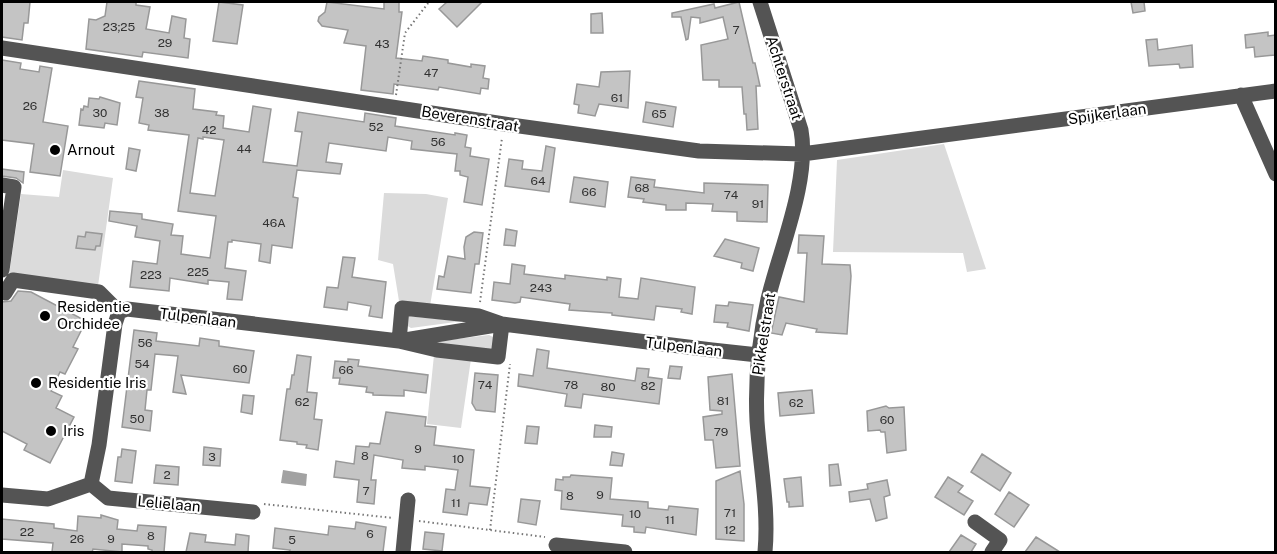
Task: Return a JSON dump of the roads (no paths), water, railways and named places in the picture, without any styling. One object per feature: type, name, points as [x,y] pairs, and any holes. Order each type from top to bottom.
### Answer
[{"type":"street","name":"Achterstraat","points":[[760,2],[801,130],[802,154]]},
{"type":"street","name":"Beverenstraat","points":[[2,48],[699,151],[802,154],[939,137]]},
{"type":"street","name":"Spijkerlaan","points":[[939,137],[1275,91]]},
{"type":"street","points":[[1241,95],[1275,174]]},
{"type":"street","name":"Pikkelstraat","points":[[765,552],[766,512],[757,413],[758,354],[768,299],[799,181],[802,154]]},
{"type":"street","points":[[2,185],[14,187],[2,270]]},
{"type":"street","points":[[2,292],[5,293],[13,280],[99,292],[119,312],[115,324],[99,445],[91,484],[48,499],[2,495]]},
{"type":"street","name":"Tulpenlaan","points":[[399,341],[402,308],[478,316],[502,324],[758,354]]},
{"type":"street","name":"Tulpenlaan","points":[[119,312],[127,309],[399,341],[437,350],[498,357],[502,324]]},
{"type":"street","name":"Tulpenlaan","points":[[399,341],[502,324]]},
{"type":"street","name":"Lelielaan","points":[[91,484],[108,498],[253,512]]},
{"type":"street","points":[[403,552],[408,500]]},
{"type":"street","points":[[975,522],[1000,540],[992,552]]},
{"type":"street","points":[[556,545],[625,552]]},
{"type":"place","name":"Arnout","points":[[55,150]]},
{"type":"place","name":"Residentie Orchidee","points":[[45,316]]},
{"type":"place","name":"Residentie Iris","points":[[36,383]]},
{"type":"place","name":"Iris","points":[[51,431]]}]
